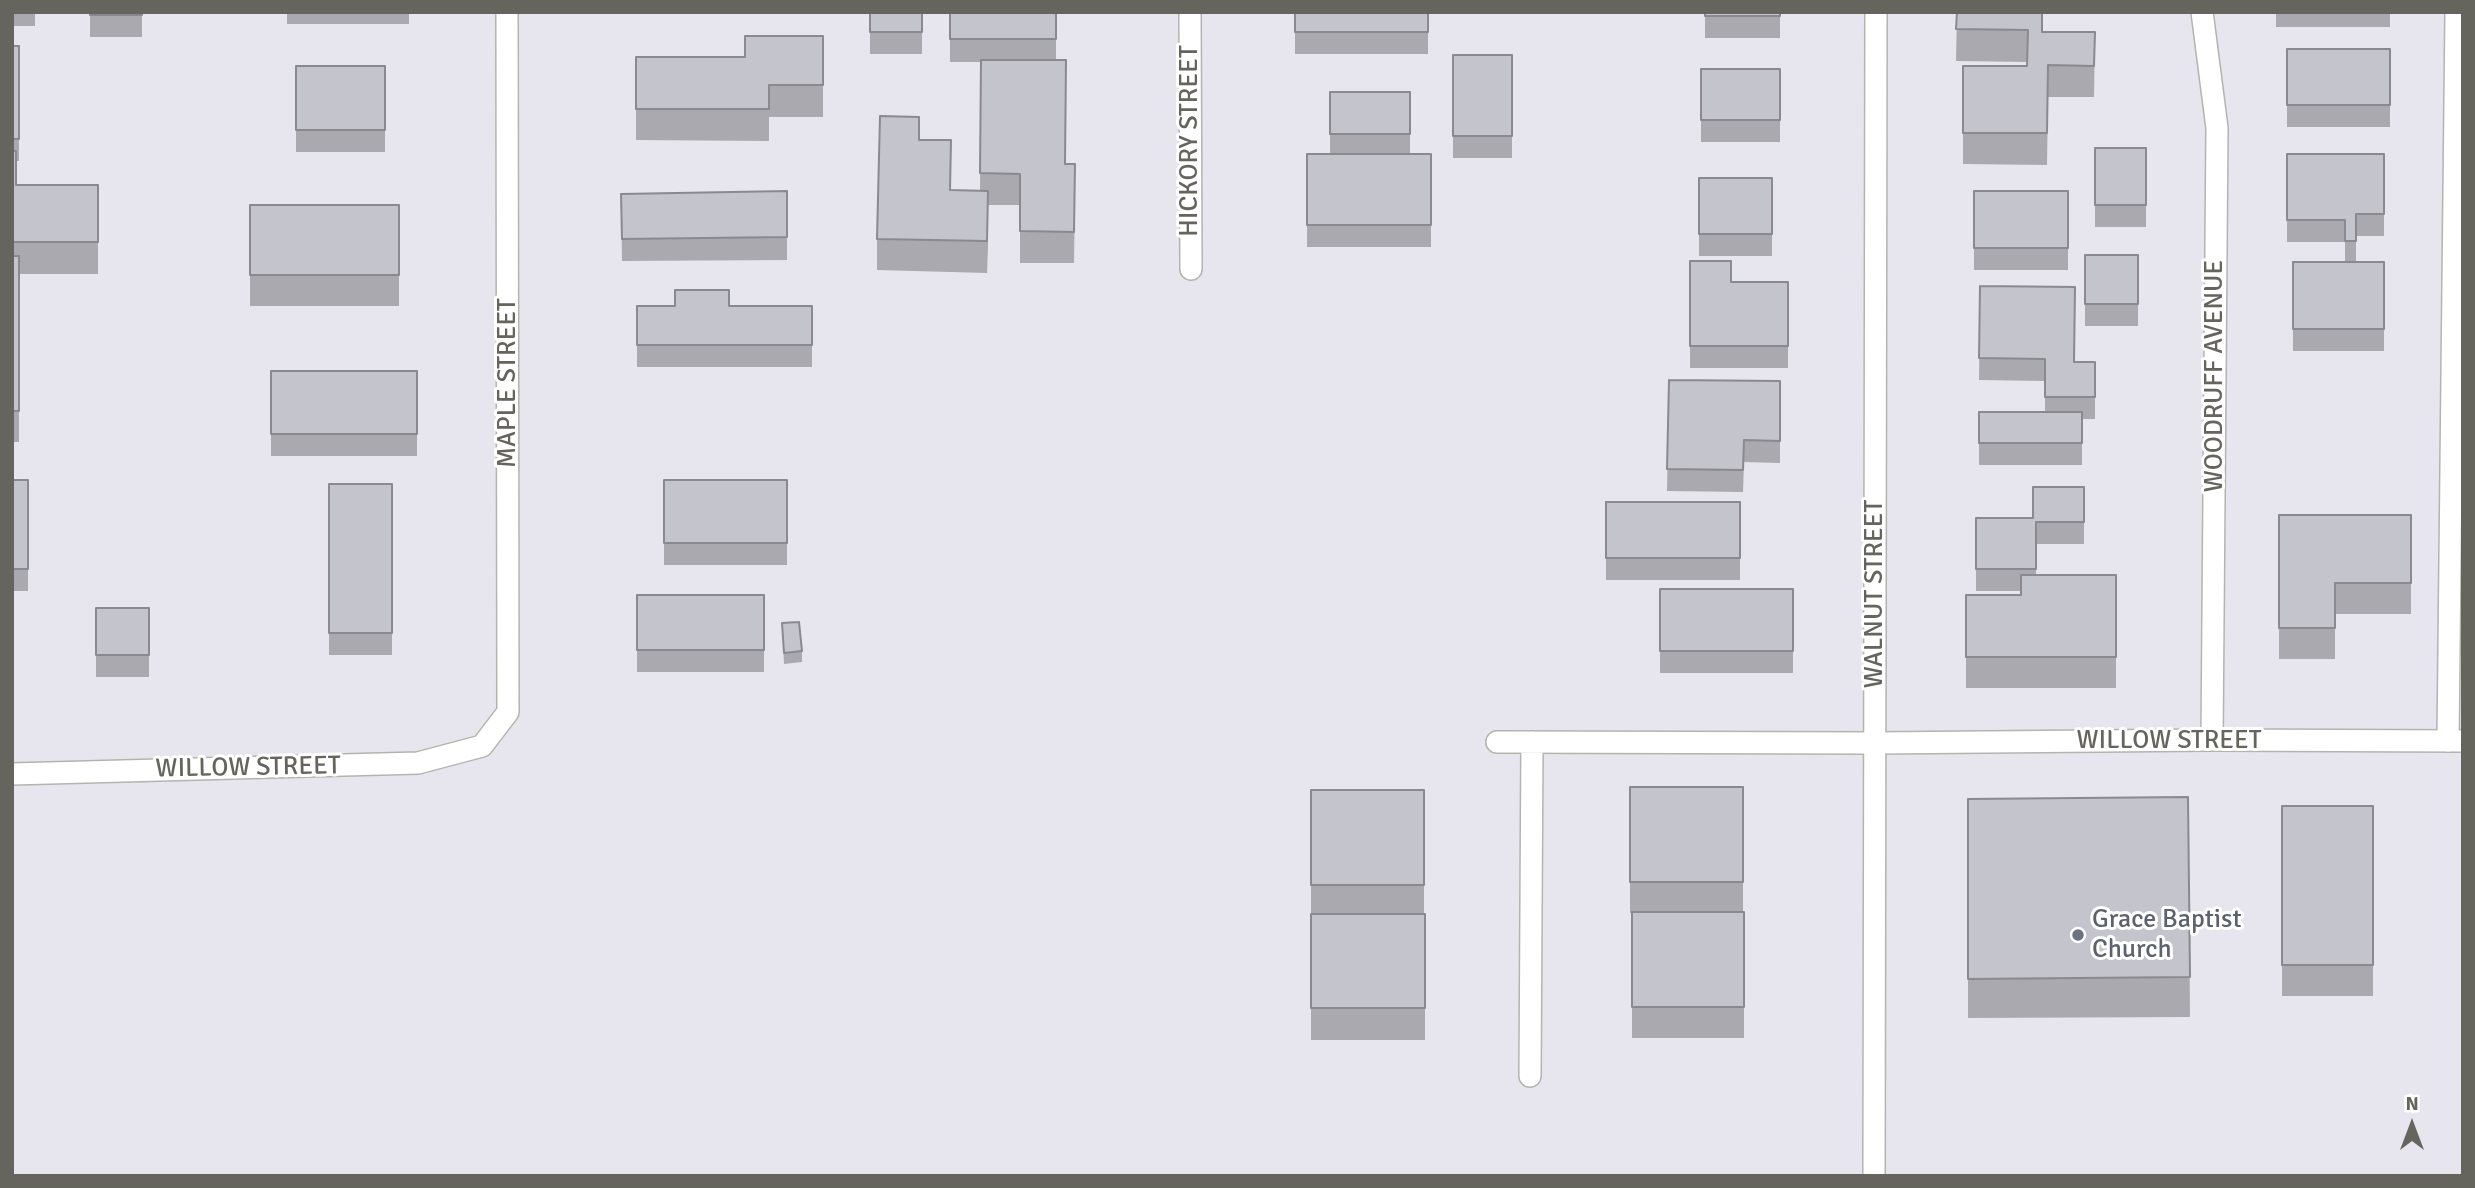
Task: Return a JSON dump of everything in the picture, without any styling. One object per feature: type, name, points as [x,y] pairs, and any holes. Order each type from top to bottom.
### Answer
[{"type":"street","name":"MAPLE STREET","points":[[482,746],[509,712],[507,12]]},
{"type":"street","name":"HICKORY STREET","points":[[1190,12],[1191,269]]},
{"type":"street","name":"WALNUT STREET","points":[[1874,1176],[1876,12]]},
{"type":"street","name":"WOODRUFF AVENUE","points":[[2202,12],[2217,128],[2212,740]]},
{"type":"street","points":[[2456,12],[2456,741]]},
{"type":"street","name":"WILLOW STREET","points":[[1497,743],[2456,741]]},
{"type":"street","points":[[1530,1076],[1532,743]]},
{"type":"street","name":"WILLOW STREET","points":[[12,774],[418,763],[482,746]]},
{"type":"building","points":[[90,12],[142,12],[142,15],[90,15]]},
{"type":"building","points":[[870,12],[922,12],[922,32],[870,32]]},
{"type":"building","points":[[950,12],[1056,12],[1056,39],[950,39]]},
{"type":"building","points":[[1295,12],[1428,12],[1428,32],[1295,32]]},
{"type":"building","points":[[1705,12],[1780,12],[1780,16],[1705,16]]},
{"type":"building","points":[[1957,12],[2042,12],[2042,32],[2095,32],[2094,66],[2048,65],[2047,133],[1963,133],[1963,66],[2027,66],[2028,30],[1956,29]]},
{"type":"building","points":[[745,36],[823,36],[823,85],[769,85],[769,109],[636,109],[636,57],[745,57]]},
{"type":"building","points":[[12,46],[19,46],[19,139],[12,139]]},
{"type":"building","points":[[2287,49],[2390,49],[2390,105],[2287,105]]},
{"type":"building","points":[[1453,55],[1512,55],[1512,136],[1453,136]]},
{"type":"building","points":[[981,60],[1066,60],[1065,164],[1075,164],[1074,232],[1020,231],[1020,174],[980,173]]},
{"type":"building","points":[[296,66],[385,66],[385,130],[296,130]]},
{"type":"building","points":[[1701,69],[1780,69],[1780,120],[1701,120]]},
{"type":"building","points":[[1330,92],[1410,92],[1410,134],[1330,134]]},
{"type":"building","points":[[880,116],[919,117],[919,140],[951,140],[950,190],[988,191],[987,241],[877,239]]},
{"type":"building","points":[[2095,148],[2146,148],[2146,205],[2095,205]]},
{"type":"building","points":[[12,151],[16,151],[16,185],[98,185],[98,242],[12,242]]},
{"type":"building","points":[[1307,154],[1431,154],[1431,225],[1307,225]]},
{"type":"building","points":[[2287,154],[2384,154],[2384,214],[2356,214],[2356,241],[2345,241],[2345,220],[2287,220]]},
{"type":"building","points":[[1699,178],[1772,178],[1772,234],[1699,234]]},
{"type":"building","points":[[787,191],[787,237],[622,239],[621,194]]},
{"type":"building","points":[[1974,191],[2068,191],[2068,248],[1974,248]]},
{"type":"building","points":[[250,205],[399,205],[399,275],[250,275]]},
{"type":"building","points":[[2085,255],[2138,255],[2138,304],[2085,304]]},
{"type":"building","points":[[12,256],[19,256],[19,411],[12,411]]},
{"type":"building","points":[[1690,261],[1731,261],[1731,282],[1788,282],[1788,346],[1690,346]]},
{"type":"building","points":[[2293,262],[2384,262],[2384,329],[2293,329]]},
{"type":"building","points":[[1980,286],[2075,287],[2074,362],[2095,362],[2095,397],[2045,397],[2045,359],[1979,358]]},
{"type":"building","points":[[675,290],[729,290],[729,306],[812,306],[812,345],[637,345],[637,306],[675,306]]},
{"type":"building","points":[[271,371],[417,371],[417,434],[271,434]]},
{"type":"building","points":[[1669,380],[1780,381],[1780,441],[1744,440],[1743,470],[1667,469]]},
{"type":"building","points":[[1979,412],[2082,412],[2082,443],[1979,443]]},
{"type":"building","points":[[12,480],[28,480],[28,569],[12,569]]},
{"type":"building","points":[[664,480],[787,480],[787,543],[664,543]]},
{"type":"building","points":[[329,484],[392,484],[392,633],[329,633]]},
{"type":"building","points":[[2033,487],[2084,487],[2084,522],[2036,522],[2036,569],[1976,569],[1976,518],[2033,518]]},
{"type":"building","points":[[1606,502],[1740,502],[1740,558],[1606,558]]},
{"type":"building","points":[[2279,515],[2411,515],[2411,583],[2335,583],[2335,628],[2279,628]]},
{"type":"building","points":[[2021,575],[2116,575],[2116,657],[1966,657],[1966,595],[2021,595]]},
{"type":"building","points":[[1660,589],[1793,589],[1793,651],[1660,651]]},
{"type":"building","points":[[637,595],[764,595],[764,650],[637,650]]},
{"type":"building","points":[[96,608],[149,608],[149,655],[96,655]]},
{"type":"building","points":[[799,622],[802,651],[784,653],[782,623]]},
{"type":"building","points":[[1630,787],[1743,787],[1743,882],[1630,882]]},
{"type":"building","points":[[1311,790],[1424,790],[1424,885],[1311,885]]},
{"type":"building","name":"Grace Baptist Church","points":[[2188,797],[2190,977],[1968,979],[1968,799]]},
{"type":"building","points":[[2282,806],[2373,806],[2373,965],[2282,965]]},
{"type":"building","points":[[1632,912],[1744,912],[1744,1007],[1632,1007]]},
{"type":"building","points":[[1311,914],[1425,914],[1425,1008],[1311,1008]]},
{"type":"place","name":"Grace Baptist Church","points":[[2078,935]]}]
